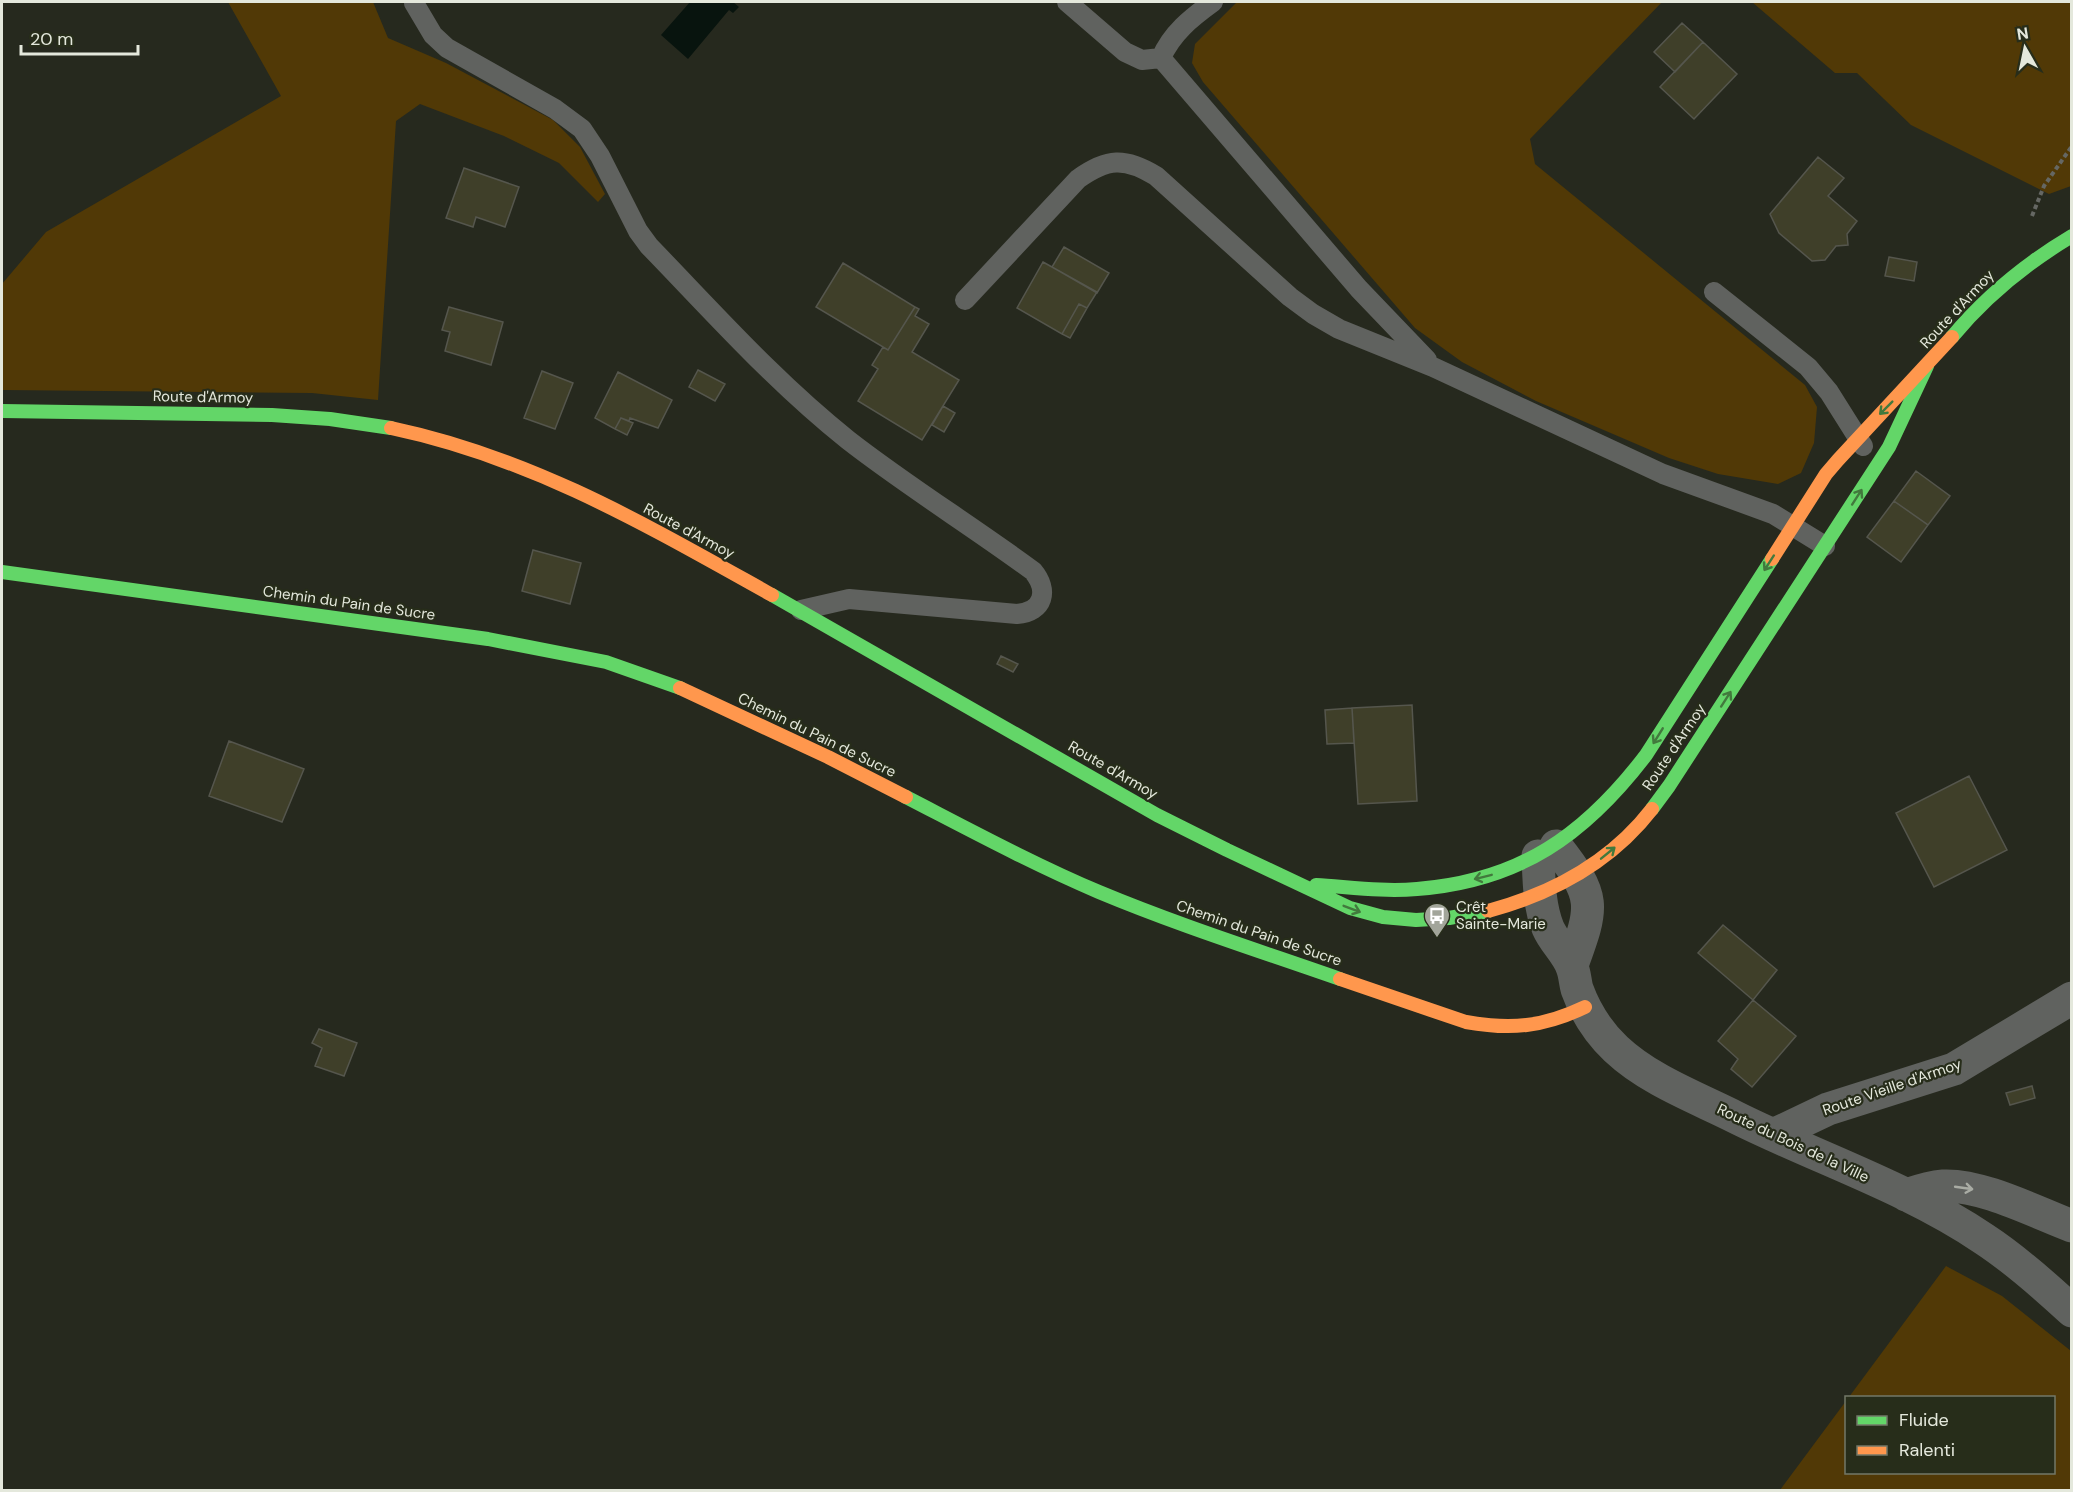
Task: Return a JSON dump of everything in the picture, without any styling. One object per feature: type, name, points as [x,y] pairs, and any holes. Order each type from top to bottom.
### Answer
[{"type":"main road","name":"Route d'Armoy","points":[[1299,884],[1393,890],[1447,886],[1496,874],[1547,851],[1593,817],[1611,800],[1635,771],[1826,474],[1857,436],[1927,366],[1986,298],[2015,272],[2072,236]]},
{"type":"main road","name":"Route d'Armoy","points":[[2,411],[173,412],[292,417],[371,424],[463,446],[524,467],[579,492],[801,610],[1135,803],[1215,846],[1352,909],[1372,915],[1404,919],[1473,915],[1518,903],[1540,894],[1578,874],[1613,849],[1648,815],[1670,786],[1876,467],[1901,425],[1927,366]]},
{"type":"main road","name":"Chemin du Pain de Sucre","points":[[2,572],[488,639],[606,662],[655,678],[703,698],[828,757],[1003,848],[1099,892],[1199,930],[1466,1022],[1508,1028],[1565,1018],[1585,1007]]},
{"type":"street","points":[[1547,851],[1578,874],[1586,895],[1588,917],[1572,965]]},
{"type":"street","name":"Route du Bois de la Ville","points":[[1547,851],[1540,894],[1548,929],[1572,965],[1576,986],[1585,1007],[1599,1030],[1611,1043],[1638,1066],[1668,1083],[1773,1136],[1906,1195],[1983,1238],[2020,1264],[2072,1311]]},
{"type":"street","name":"Route Vieille d'Armoy","points":[[1773,1136],[1828,1109],[1954,1069],[2072,998]]},
{"type":"street","points":[[1906,1195],[1943,1186],[1964,1187],[2072,1226]]},
{"type":"lane","points":[[1066,2],[1125,52],[1142,60],[1161,58]]},
{"type":"lane","points":[[1161,58],[1168,43],[1178,31],[1213,2]]},
{"type":"lane","points":[[414,3],[433,35],[447,48],[555,109],[582,129],[600,156],[633,223],[650,246],[755,356],[800,399],[847,439],[897,476],[1033,571],[1040,579],[1043,588],[1042,598],[1036,607],[1027,613],[1017,614],[849,599],[801,610]]},
{"type":"lane","points":[[1161,58],[1359,290],[1433,367]]},
{"type":"lane","points":[[964,300],[1078,179],[1095,167],[1105,164],[1116,162],[1138,165],[1156,176],[1313,315],[1340,329],[1433,367],[1663,474],[1758,508],[1825,546]]},
{"type":"lane","points":[[1714,292],[1808,367],[1829,392],[1876,467]]},
{"type":"path","points":[[2031,218],[2044,186],[2072,146]]},
{"type":"shaded area","points":[[228,2],[373,2],[388,38],[446,63],[553,120],[580,147],[605,194],[598,202],[559,163],[504,136],[420,104],[396,121],[378,400],[312,393],[2,390],[2,284],[46,232],[281,96]]},
{"type":"shaded area","points":[[690,2],[733,2],[739,7],[733,13],[729,10],[688,59],[661,35]]},
{"type":"shaded area","points":[[1237,2],[1662,2],[1530,139],[1535,164],[1805,385],[1817,407],[1814,443],[1801,473],[1778,484],[1718,474],[1669,458],[1536,401],[1462,362],[1415,328],[1203,82],[1192,63],[1195,44]]},
{"type":"shaded area","points":[[1752,2],[2071,2],[2071,186],[2049,194],[1911,125],[1857,73],[1835,73]]},
{"type":"shaded area","points":[[1946,1266],[2002,1296],[2071,1351],[2071,1490],[1780,1490],[1845,1402],[1845,1474],[2055,1474],[2055,1396],[1850,1396]]},
{"type":"building","points":[[1682,23],[1703,42],[1675,72],[1654,52]]},
{"type":"building","points":[[1703,42],[1737,74],[1694,119],[1660,87]]},
{"type":"building","points":[[1818,157],[1844,178],[1828,196],[1857,221],[1847,234],[1848,245],[1836,246],[1825,260],[1812,261],[1779,233],[1770,214]]},
{"type":"building","points":[[464,168],[519,187],[505,227],[476,217],[473,227],[446,218]]},
{"type":"building","points":[[1064,247],[1109,273],[1097,293],[1052,267]]},
{"type":"building","points":[[1889,257],[1917,262],[1914,281],[1885,276]]},
{"type":"building","points":[[1043,262],[1097,292],[1087,308],[1079,304],[1062,334],[1017,308]]},
{"type":"building","points":[[843,263],[915,307],[888,350],[816,307]]},
{"type":"building","points":[[1079,304],[1087,308],[1070,338],[1062,334]]},
{"type":"building","points":[[449,307],[503,322],[491,365],[445,351],[450,332],[442,330]]},
{"type":"building","points":[[915,307],[919,309],[915,316],[929,324],[912,352],[959,380],[922,440],[858,401],[878,369],[872,365],[883,347],[888,350]]},
{"type":"building","points":[[698,370],[725,384],[715,401],[689,387]]},
{"type":"building","points":[[542,371],[573,383],[555,429],[524,418]]},
{"type":"building","points":[[618,372],[672,400],[658,428],[630,418],[629,421],[621,418],[615,429],[595,418]]},
{"type":"building","points":[[943,406],[955,413],[944,432],[932,425]]},
{"type":"building","points":[[621,418],[633,423],[627,435],[615,429]]},
{"type":"building","points":[[1916,471],[1950,496],[1928,525],[1894,501]]},
{"type":"building","points":[[1894,501],[1928,525],[1901,562],[1867,537]]},
{"type":"building","points":[[533,550],[581,563],[570,604],[522,591]]},
{"type":"building","points":[[1001,656],[1018,664],[1013,672],[997,664]]},
{"type":"building","points":[[1412,705],[1417,801],[1358,804],[1352,708]]},
{"type":"building","points":[[1352,708],[1354,743],[1327,744],[1325,710]]},
{"type":"building","points":[[229,741],[304,769],[282,822],[209,796]]},
{"type":"building","points":[[1969,776],[2007,850],[1934,887],[1896,813]]},
{"type":"building","points":[[1723,925],[1777,970],[1753,1000],[1698,953]]},
{"type":"building","points":[[1753,1000],[1796,1036],[1752,1087],[1731,1069],[1738,1059],[1718,1041]]},
{"type":"building","points":[[319,1029],[357,1043],[344,1076],[315,1066],[322,1048],[312,1043]]},
{"type":"building","points":[[2032,1086],[2035,1098],[2010,1105],[2006,1093]]},
{"type":"traffic: fast","points":[[1952,337],[1979,307],[2008,281],[2072,236]]},
{"type":"traffic: fast","points":[[1652,809],[1889,447],[1927,366]]},
{"type":"traffic: fast","points":[[2,411],[272,415],[330,419],[391,428]]},
{"type":"traffic: fast","points":[[1316,885],[1392,890],[1454,884],[1488,876],[1519,864],[1547,849],[1574,830],[1599,809],[1646,755],[1772,559]]},
{"type":"traffic: fast","points":[[2,572],[488,639],[606,662],[680,688]]},
{"type":"traffic: fast","points":[[772,595],[1157,815],[1350,908],[1383,917],[1416,920],[1449,918],[1488,911]]},
{"type":"traffic: fast","points":[[906,797],[1099,892],[1189,927],[1340,979]]},
{"type":"traffic: slow","points":[[1772,559],[1826,474],[1952,337]]},
{"type":"traffic: slow","points":[[391,428],[443,441],[541,476],[634,520],[772,595]]},
{"type":"traffic: slow","points":[[680,688],[828,757],[906,797]]},
{"type":"traffic: slow","points":[[1488,911],[1534,895],[1578,874],[1618,845],[1652,809]]},
{"type":"traffic: slow","points":[[1340,979],[1466,1022],[1498,1026],[1541,1023],[1585,1007]]},
{"type":"place","name":"Crêt Sainte-Marie","points":[[1437,939]]}]
